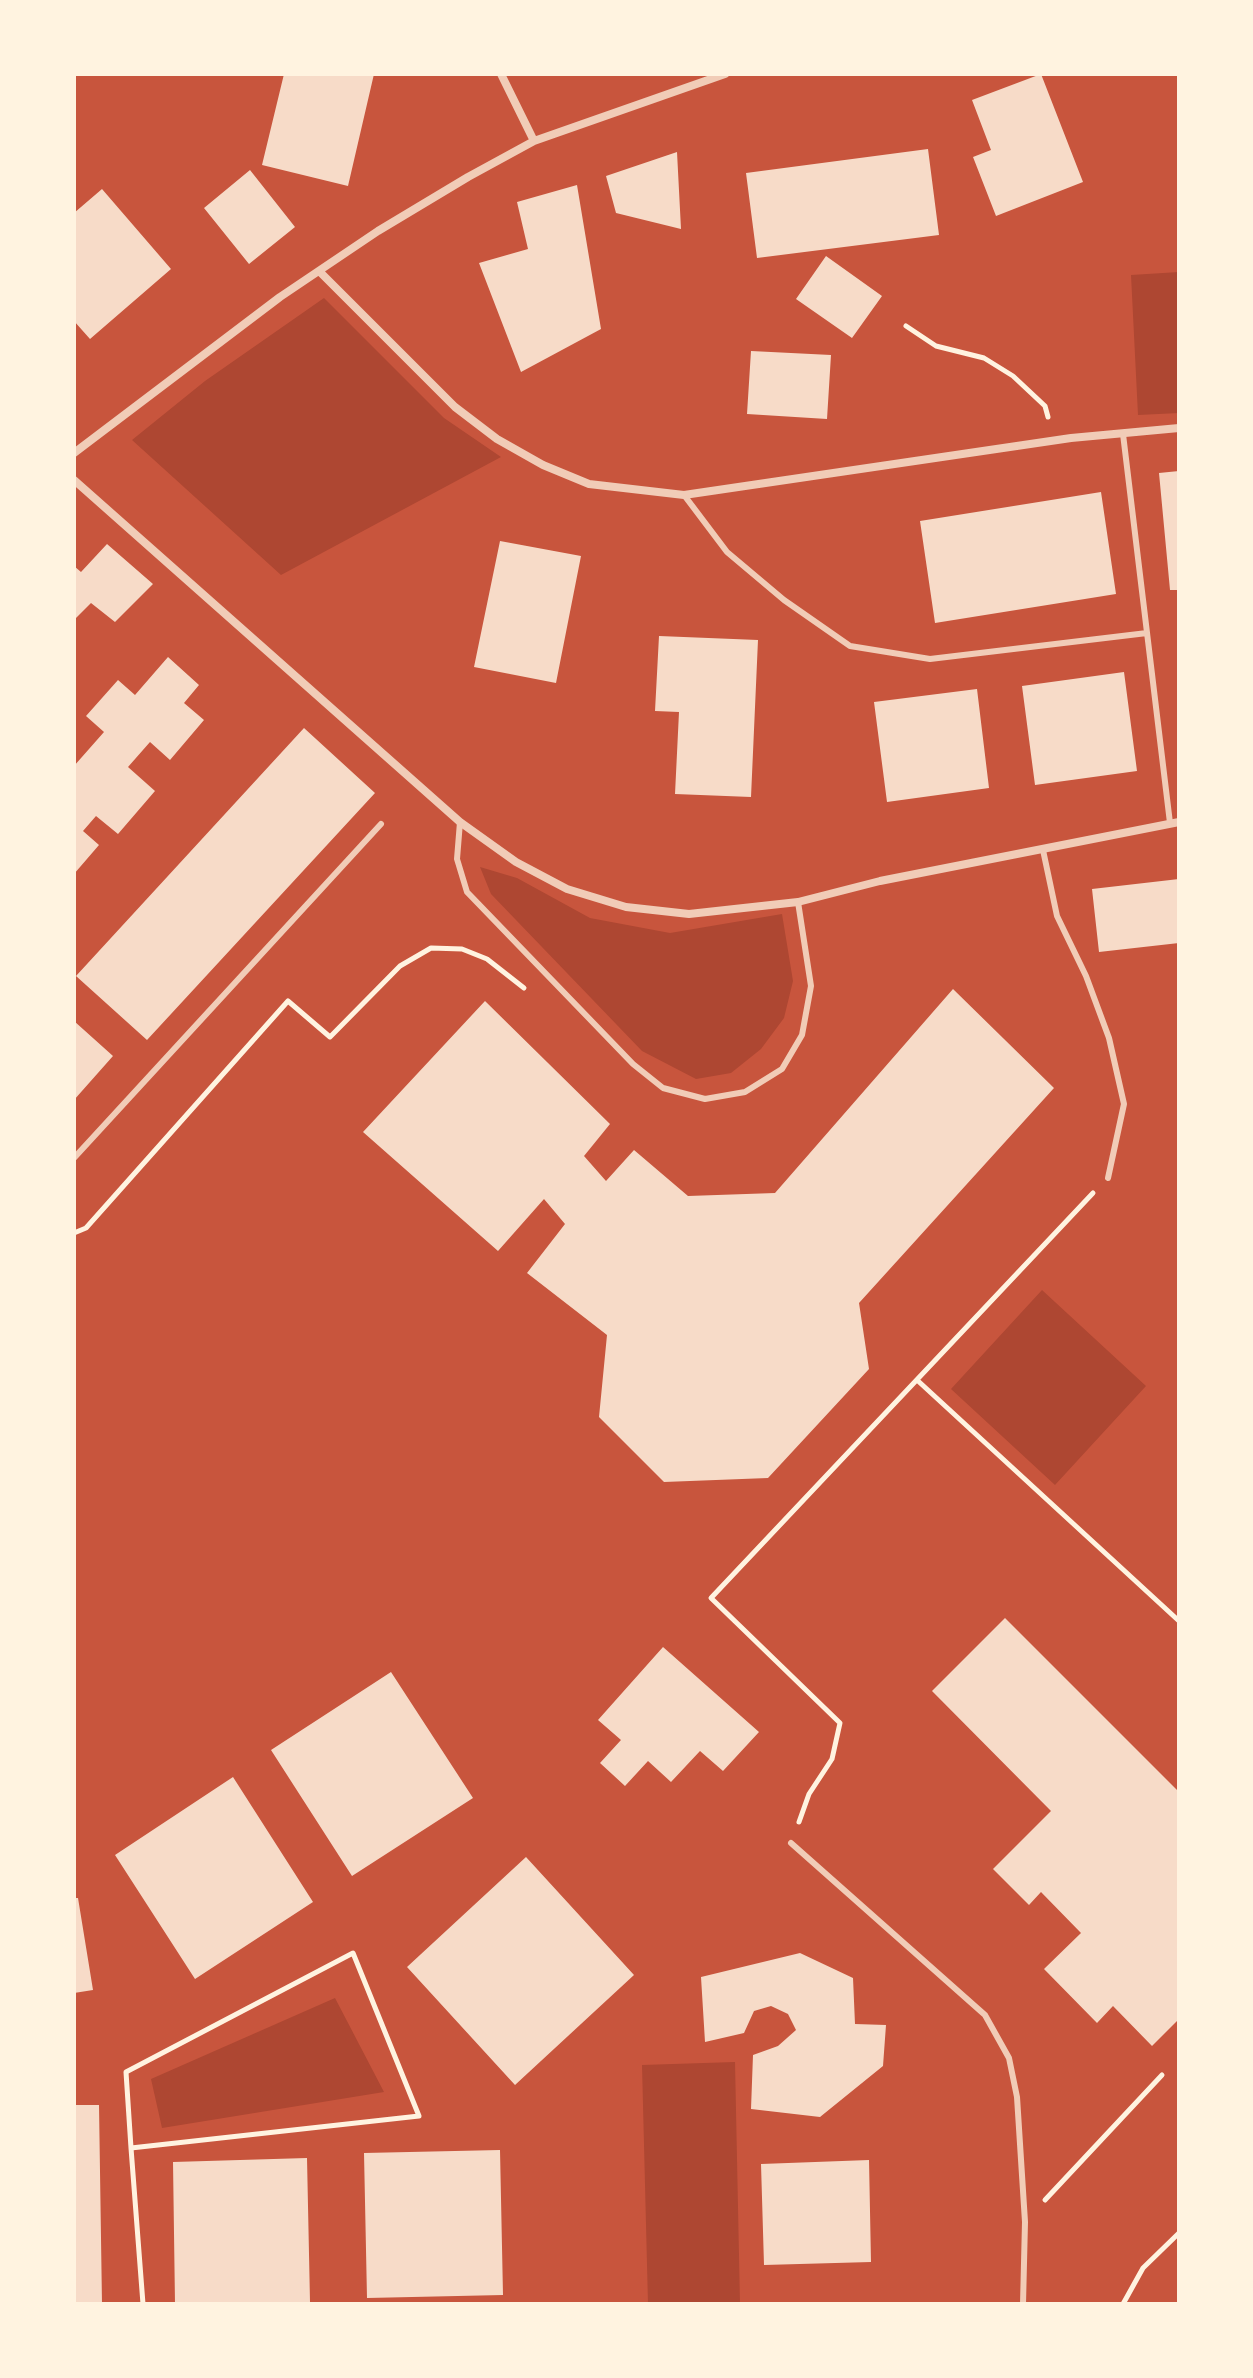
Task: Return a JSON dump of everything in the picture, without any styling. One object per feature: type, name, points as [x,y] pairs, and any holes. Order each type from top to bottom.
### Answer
[{"type":"street","points":[[501,74],[534,141]]},
{"type":"street","points":[[74,453],[153,389],[378,231],[534,141],[725,74]]},
{"type":"street","points":[[319,271],[455,407],[497,439],[543,465],[589,484],[684,495],[1056,441],[1179,428]]},
{"type":"street","points":[[74,480],[460,822],[516,862],[567,889],[626,907],[689,914],[798,902],[880,881],[1174,822]]},
{"type":"lane","points":[[1123,434],[1174,822]]},
{"type":"lane","points":[[684,495],[727,552],[784,600],[850,646],[930,659],[1147,633]]},
{"type":"lane","points":[[460,822],[457,859],[467,892],[633,1064],[663,1088],[705,1099],[745,1092],[782,1069],[802,1035],[811,986],[798,902]]},
{"type":"lane","points":[[74,1158],[381,824]]},
{"type":"lane","points":[[1043,850],[1057,916],[1086,976],[1109,1038],[1124,1104],[1108,1178]]},
{"type":"lane","points":[[791,1843],[985,2015],[1009,2058],[1017,2097],[1025,2222],[1023,2304]]},
{"type":"path","points":[[906,326],[936,346],[984,358],[1013,376],[1045,406],[1056,441]]},
{"type":"path","points":[[74,1233],[86,1228],[288,1001],[330,1037],[400,966],[431,948],[462,949],[487,959],[537,998]]},
{"type":"path","points":[[791,1843],[809,1794],[832,1759],[840,1723],[711,1598],[1108,1178]]},
{"type":"path","points":[[917,1380],[1179,1621]]},
{"type":"path","points":[[131,2148],[419,2116],[353,1953],[126,2072],[131,2148],[143,2304]]},
{"type":"path","points":[[1025,2222],[1162,2075]]},
{"type":"path","points":[[1123,2304],[1143,2268],[1179,2233]]},
{"type":"shaded area","points":[[1179,272],[1179,413],[1138,415],[1131,275]]},
{"type":"shaded area","points":[[324,298],[444,418],[501,457],[281,575],[132,440],[205,381]]},
{"type":"shaded area","points":[[480,867],[517,878],[590,918],[670,933],[782,914],[793,981],[784,1018],[761,1049],[731,1073],[696,1079],[642,1051],[491,894]]},
{"type":"shaded area","points":[[1042,1290],[1146,1386],[1055,1485],[951,1389]]},
{"type":"shaded area","points":[[335,1998],[384,2092],[162,2128],[151,2079]]},
{"type":"shaded area","points":[[735,2062],[740,2304],[648,2304],[642,2065]]},
{"type":"building","points":[[284,74],[374,74],[348,186],[262,165]]},
{"type":"building","points":[[1041,74],[1083,182],[996,216],[973,157],[991,150],[972,100]]},
{"type":"building","points":[[928,149],[939,235],[757,258],[746,173]]},
{"type":"building","points":[[677,152],[681,229],[616,213],[606,176]]},
{"type":"building","points":[[250,170],[295,227],[249,264],[204,208]]},
{"type":"building","points":[[577,185],[601,329],[521,372],[479,263],[528,249],[517,202]]},
{"type":"building","points":[[102,189],[171,269],[90,339],[74,321],[74,213]]},
{"type":"building","points":[[826,256],[882,296],[852,338],[796,299]]},
{"type":"building","points":[[751,351],[831,355],[827,419],[747,414]]},
{"type":"building","points":[[1179,471],[1179,590],[1170,590],[1159,473]]},
{"type":"building","points":[[1101,492],[1116,594],[935,623],[920,521]]},
{"type":"building","points":[[500,541],[581,556],[556,683],[474,667]]},
{"type":"building","points":[[107,544],[153,584],[115,622],[91,603],[74,620],[74,566],[81,572]]},
{"type":"building","points":[[659,636],[758,640],[751,797],[675,794],[679,712],[655,711]]},
{"type":"building","points":[[168,657],[199,685],[184,703],[204,720],[170,760],[150,742],[128,767],[155,791],[118,834],[96,816],[83,831],[99,845],[74,874],[74,766],[104,732],[86,716],[118,680],[135,695]]},
{"type":"building","points":[[1124,672],[1137,771],[1035,785],[1022,686]]},
{"type":"building","points":[[977,689],[989,788],[887,802],[874,702]]},
{"type":"building","points":[[304,728],[375,793],[147,1040],[76,976]]},
{"type":"building","points":[[1179,879],[1179,943],[1099,952],[1092,889]]},
{"type":"building","points":[[953,989],[1054,1088],[859,1303],[869,1369],[768,1478],[664,1482],[599,1417],[607,1335],[527,1273],[565,1224],[544,1199],[498,1251],[363,1132],[485,1001],[610,1124],[584,1156],[606,1181],[634,1150],[688,1196],[775,1193]]},
{"type":"building","points":[[74,1021],[113,1056],[74,1100]]},
{"type":"building","points":[[1005,1618],[1179,1792],[1179,2019],[1152,2046],[1113,2006],[1097,2023],[1044,1969],[1081,1933],[1041,1892],[1029,1905],[993,1869],[1051,1811],[932,1691]]},
{"type":"building","points":[[663,1647],[759,1732],[723,1771],[700,1751],[671,1782],[648,1761],[625,1786],[600,1763],[621,1740],[598,1720]]},
{"type":"building","points":[[391,1672],[473,1798],[352,1876],[271,1750]]},
{"type":"building","points":[[233,1777],[313,1902],[195,1979],[115,1855]]},
{"type":"building","points":[[526,1857],[634,1975],[515,2085],[407,1967]]},
{"type":"building","points":[[74,1898],[78,1898],[93,1990],[74,1993]]},
{"type":"building","points":[[800,1953],[853,1978],[855,2024],[886,2025],[883,2066],[820,2117],[751,2109],[753,2055],[778,2046],[796,2030],[788,2014],[771,2006],[754,2011],[744,2033],[705,2042],[701,1977]]},
{"type":"building","points":[[74,2105],[99,2105],[102,2304],[74,2304]]},
{"type":"building","points":[[500,2150],[503,2295],[367,2298],[364,2153]]},
{"type":"building","points":[[307,2158],[310,2302],[175,2304],[173,2162]]},
{"type":"building","points":[[869,2160],[871,2262],[764,2265],[761,2164]]}]
